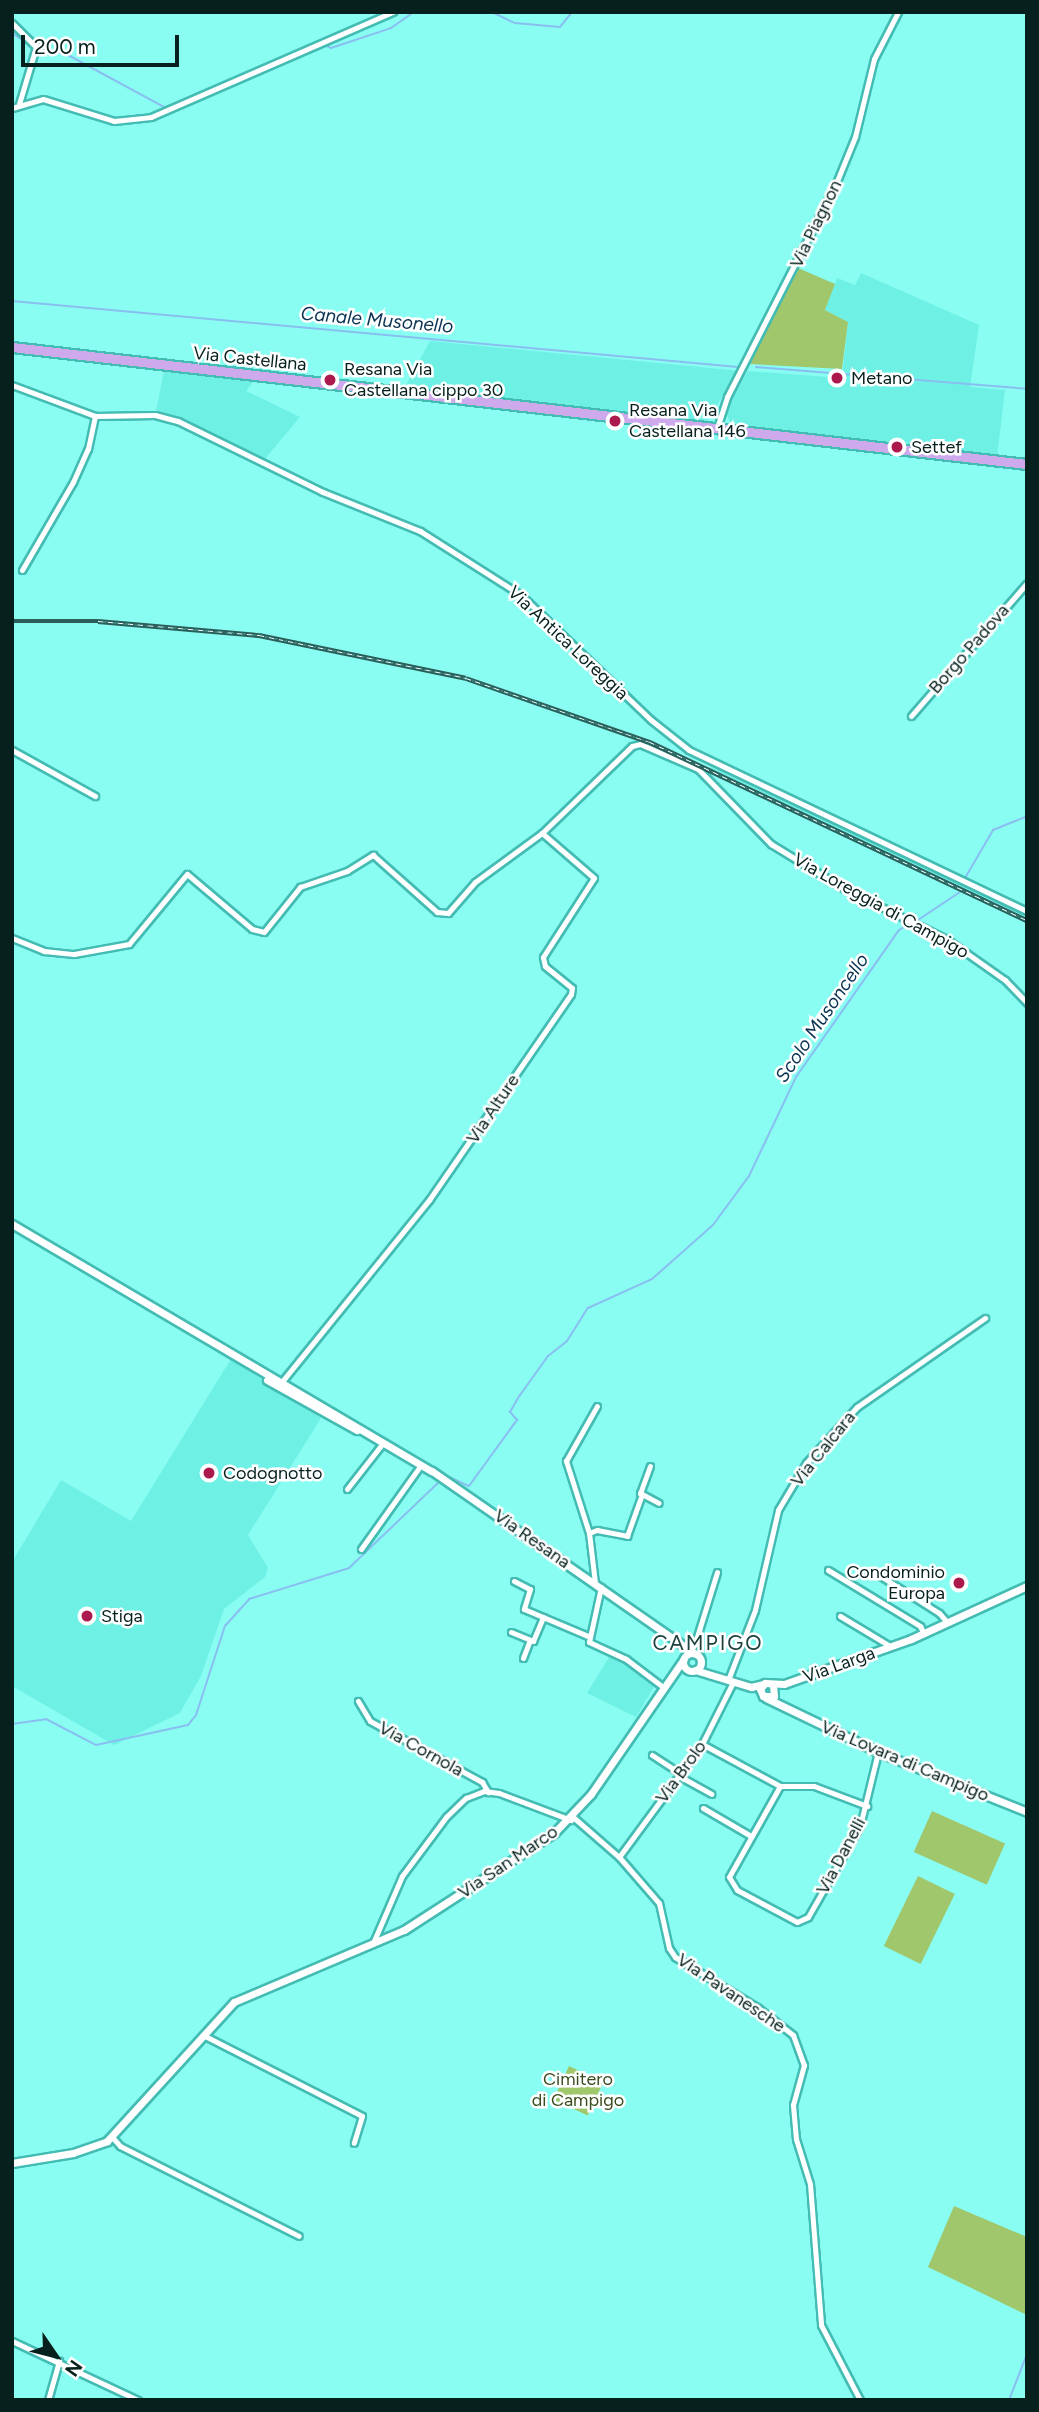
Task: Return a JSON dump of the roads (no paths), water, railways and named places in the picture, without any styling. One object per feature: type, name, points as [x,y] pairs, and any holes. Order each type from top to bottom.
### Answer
[{"type":"main road","name":"Via Castellana","points":[[12,347],[1027,464]]},
{"type":"street","points":[[12,108],[19,104],[48,100],[114,121],[140,120],[393,12]]},
{"type":"street","name":"Via Piagnon","points":[[717,429],[727,397],[837,181],[855,137],[874,59],[897,13]]},
{"type":"street","points":[[12,23],[36,47],[19,104]]},
{"type":"street","name":"Via Antica Loreggia","points":[[12,385],[95,416],[155,415],[178,421],[323,492],[420,531],[521,596],[674,741],[1027,911]]},
{"type":"street","points":[[22,570],[73,482],[95,416]]},
{"type":"street","name":"Borgo Padova","points":[[911,716],[1027,583]]},
{"type":"street","name":"Via Loreggia di Campigo","points":[[12,938],[44,951],[74,954],[129,944],[187,874],[252,929],[264,932],[300,887],[348,871],[373,855],[437,912],[446,914],[475,882],[542,833],[632,746],[643,744],[705,774],[771,844],[842,887],[948,940],[1005,980],[1027,1003]]},
{"type":"street","points":[[12,750],[95,796]]},
{"type":"street","name":"Via Alture","points":[[279,1385],[429,1199],[571,994],[572,988],[545,966],[543,957],[594,878],[542,833]]},
{"type":"street","name":"Via Resana","points":[[12,1224],[235,1355],[279,1385],[421,1465],[681,1645],[691,1656],[692,1670]]},
{"type":"street","name":"Via Calcara","points":[[733,1682],[755,1610],[778,1510],[806,1463],[857,1407],[985,1318]]},
{"type":"street","points":[[597,1406],[566,1461],[589,1533],[598,1585],[589,1636],[593,1645],[622,1656],[663,1687]]},
{"type":"street","points":[[347,1489],[383,1443]]},
{"type":"street","points":[[361,1549],[421,1465]]},
{"type":"street","points":[[589,1533],[597,1530],[627,1536],[650,1466]]},
{"type":"street","points":[[641,1497],[659,1503]]},
{"type":"street","points":[[828,1570],[918,1625],[924,1634]]},
{"type":"street","points":[[692,1670],[691,1656],[717,1572]]},
{"type":"street","points":[[874,1572],[939,1613],[948,1623]]},
{"type":"street","points":[[514,1581],[530,1589],[524,1609],[589,1636]]},
{"type":"street","name":"Via Larga","points":[[775,1690],[787,1683],[924,1634],[1027,1586]]},
{"type":"street","name":"Via Larga","points":[[840,1616],[890,1646]]},
{"type":"street","points":[[523,1658],[543,1617]]},
{"type":"street","points":[[512,1632],[530,1640]]},
{"type":"street","name":"Via Lovara di Campigo","points":[[691,1656],[715,1674],[878,1752],[1027,1812]]},
{"type":"street","name":"Via San Marco","points":[[112,2137],[234,2002],[373,1944],[416,1923],[572,1818],[663,1687],[691,1656]]},
{"type":"street","name":"Via Lovara di Campigo","points":[[692,1670],[715,1674]]},
{"type":"street","name":"Via San Marco","points":[[670,1679],[692,1670]]},
{"type":"street","name":"Via Lovara di Campigo","points":[[733,1682],[755,1688],[763,1684],[775,1690]]},
{"type":"street","name":"Via Brolo","points":[[619,1857],[702,1744],[733,1682]]},
{"type":"street","points":[[763,1684],[764,1697],[775,1690],[784,1708]]},
{"type":"street","name":"Via Cornola","points":[[359,1702],[370,1721],[482,1782],[488,1791],[572,1818]]},
{"type":"street","points":[[702,1744],[780,1786],[814,1786],[867,1806]]},
{"type":"street","name":"Via Danelli","points":[[751,1836],[730,1872],[732,1886],[795,1922],[808,1917],[855,1835],[867,1806],[878,1752]]},
{"type":"street","points":[[652,1755],[711,1794]]},
{"type":"street","points":[[702,1808],[751,1836],[780,1786]]},
{"type":"street","points":[[373,1944],[402,1876],[446,1817],[471,1795],[488,1791]]},
{"type":"street","name":"Via Pavanesche","points":[[572,1818],[619,1857],[659,1903],[668,1948],[675,1957],[757,2007],[793,2035],[804,2065],[793,2105],[796,2139],[810,2185],[821,2325],[859,2400]]},
{"type":"street","points":[[203,2035],[362,2116],[354,2143]]},
{"type":"street","points":[[12,2163],[83,2151],[112,2137],[120,2146],[299,2236]]},
{"type":"street","points":[[12,2341],[138,2400]]},
{"type":"street","points":[[48,2400],[59,2361]]},
{"type":"waterway","points":[[323,44],[331,48],[391,28],[414,12]]},
{"type":"waterway","points":[[492,12],[515,23],[560,27],[572,12]]},
{"type":"waterway","points":[[12,33],[31,46]]},
{"type":"waterway","points":[[232,79],[319,41]]},
{"type":"waterway","points":[[36,48],[68,55],[166,108]]},
{"type":"waterway","name":"Canale Musonello","points":[[12,301],[738,367]]},
{"type":"waterway","name":"Canale Musonello","points":[[756,367],[1027,389]]},
{"type":"waterway","name":"Scolo Musoncello","points":[[965,878],[993,830],[1027,816]]},
{"type":"waterway","name":"Scolo Musoncello","points":[[918,920],[960,892]]},
{"type":"waterway","name":"Scolo Musoncello","points":[[445,1475],[469,1486],[517,1420],[510,1412],[520,1395],[548,1356],[567,1341],[588,1308],[652,1279],[713,1225],[749,1176],[796,1077],[899,930],[909,924]]},
{"type":"waterway","name":"Scolo Musoncello","points":[[12,1724],[46,1719],[96,1745],[188,1725],[196,1715],[225,1626],[249,1599],[349,1568],[439,1482]]},
{"type":"waterway","points":[[1009,2400],[1027,2354]]},
{"type":"railway","points":[[12,621],[98,621],[259,635],[466,678],[650,742],[1027,920]]},
{"type":"place","name":"Metano","points":[[837,378]]},
{"type":"place","name":"Resana Via Castellana cippo 30","points":[[330,380]]},
{"type":"place","name":"Resana Via Castellana 146","points":[[615,421]]},
{"type":"place","name":"Settef","points":[[897,447]]},
{"type":"place","name":"Codognotto","points":[[209,1473]]},
{"type":"place","name":"Condominio Europa","points":[[959,1583]]},
{"type":"place","name":"Stiga","points":[[87,1616]]},
{"type":"district","name":"CAMPIGO","points":[[708,1643]]},
{"type":"park label","name":"Cimitero di Campigo","points":[[578,2090]]}]
